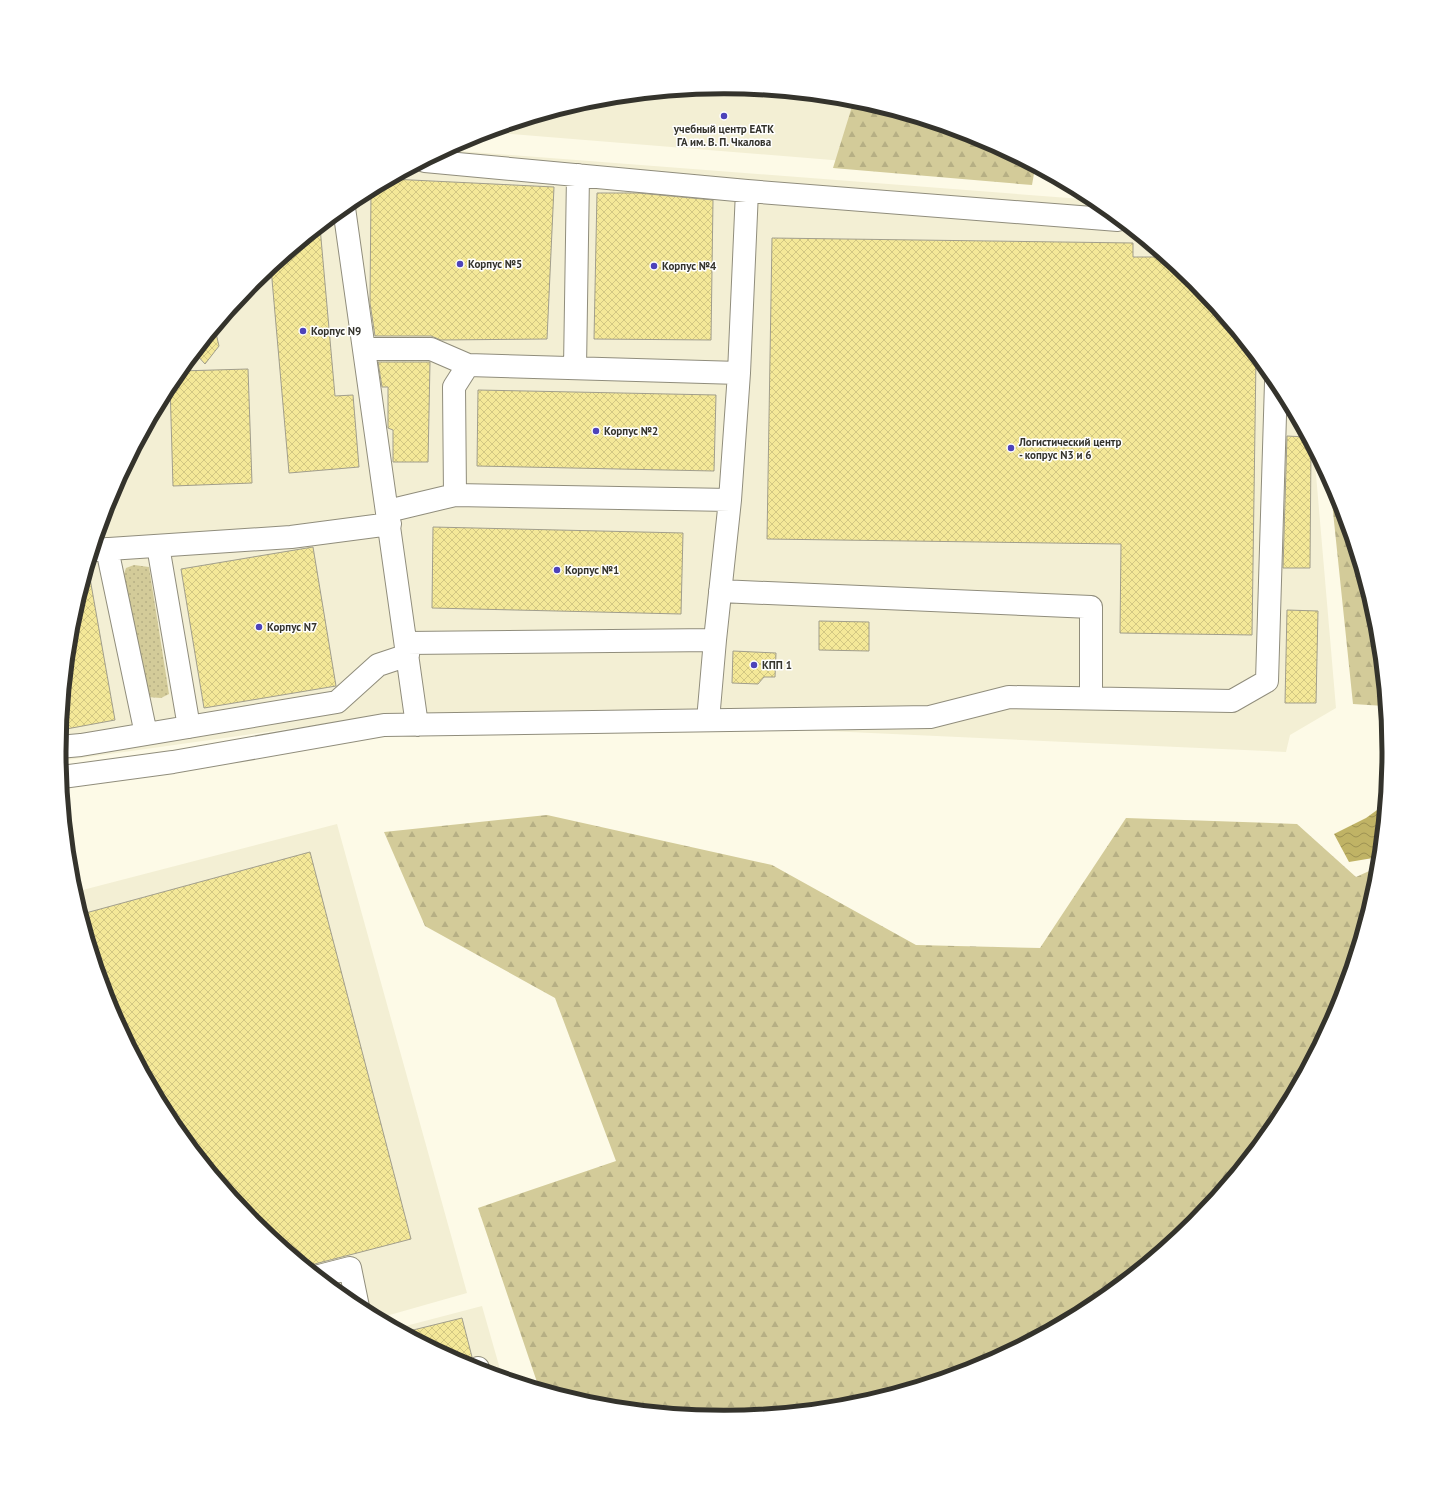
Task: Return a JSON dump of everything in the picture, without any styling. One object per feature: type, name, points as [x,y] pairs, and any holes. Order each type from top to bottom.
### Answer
[{"type":"lane","points":[[434,162],[747,191],[1110,219]]},
{"type":"lane","points":[[575,368],[578,175]]},
{"type":"lane","points":[[708,720],[730,500],[747,191]]},
{"type":"lane","points":[[345,214],[417,725]]},
{"type":"lane","points":[[365,349],[431,349],[468,365],[738,373]]},
{"type":"lane","points":[[455,495],[454,387],[468,365]]},
{"type":"lane","points":[[67,777],[173,762],[384,725],[930,717],[1009,697],[1232,701],[1267,681],[1276,393]]},
{"type":"lane","points":[[146,734],[101,550],[291,537],[389,518],[455,495],[730,500]]},
{"type":"lane","points":[[158,546],[189,727]]},
{"type":"lane","points":[[720,591],[1091,607],[1091,698]]},
{"type":"lane","points":[[66,746],[337,702],[378,665],[407,649],[715,640]]},
{"type":"lane","points":[[324,1275],[350,1268],[356,1298]]},
{"type":"shaded area","name":"учебный центр ЕАТК ГА им. В. П. Чкалова","points":[[681,95],[767,95],[852,107],[894,116],[936,129],[976,144],[1001,156],[1027,176],[501,133],[554,116],[638,100]]},
{"type":"shaded area","points":[[457,151],[1080,199],[1125,230],[1158,257],[1219,318],[1246,351],[1271,386],[1294,423],[1315,463],[1336,708],[1290,735],[1286,752],[409,712],[66,760],[67,709],[72,666],[88,582],[101,540],[116,500],[154,423],[177,386],[202,351],[229,318],[290,257],[323,230],[358,205],[395,182]]},
{"type":"shaded area","points":[[337,824],[467,1293],[386,1316],[323,1274],[290,1247],[229,1186],[202,1153],[177,1118],[154,1081],[134,1043],[116,1004],[101,964],[88,922],[81,890]]},
{"type":"shaded area","points":[[482,1306],[500,1371],[472,1360],[404,1327]]},
{"type":"green space","points":[[852,107],[894,116],[936,129],[976,144],[1034,172],[1032,185],[833,168]]},
{"type":"green space","points":[[1332,499],[1347,540],[1360,582],[1376,666],[1381,706],[1353,704]]},
{"type":"green space","points":[[134,565],[149,567],[169,694],[161,698],[147,697],[122,580],[126,568]]},
{"type":"green space","points":[[547,815],[772,865],[916,945],[1040,948],[1126,818],[1297,824],[1356,877],[1371,870],[1360,922],[1347,964],[1332,1004],[1294,1081],[1271,1118],[1246,1153],[1219,1186],[1158,1247],[1125,1274],[1090,1299],[1053,1322],[1015,1342],[976,1360],[936,1375],[894,1388],[810,1404],[767,1409],[681,1409],[596,1397],[537,1383],[478,1208],[616,1161],[555,998],[425,926],[384,832]]},
{"type":"water","points":[[1379,808],[1373,858],[1349,862],[1334,834],[1366,818]]},
{"type":"building","name":"Корпус №5","points":[[400,179],[554,187],[547,339],[441,340],[431,336],[375,336],[370,303],[371,197]]},
{"type":"building","name":"Корпус №4","points":[[597,193],[638,193],[713,200],[711,340],[594,339]]},
{"type":"building","name":"Корпус N9","points":[[320,232],[335,396],[353,395],[359,467],[289,473],[272,275],[290,257]]},
{"type":"building","name":"Логистический центр - копрус N3 и 6","points":[[772,238],[1133,243],[1133,257],[1158,257],[1219,318],[1256,365],[1252,635],[1120,633],[1121,544],[767,539]]},
{"type":"building","points":[[216,334],[219,346],[205,364],[198,356]]},
{"type":"building","points":[[378,362],[430,362],[428,462],[393,462],[393,430],[388,428],[388,387],[382,387]]},
{"type":"building","points":[[248,369],[252,483],[173,486],[170,397],[188,371]]},
{"type":"building","name":"Корпус №2","points":[[478,390],[716,395],[714,471],[477,466]]},
{"type":"building","points":[[1287,436],[1301,437],[1311,455],[1310,568],[1283,568]]},
{"type":"building","name":"Корпус №1","points":[[433,527],[683,533],[681,614],[432,608]]},
{"type":"building","name":"Корпус N7","points":[[313,547],[336,686],[204,708],[181,569]]},
{"type":"building","points":[[90,577],[115,720],[67,729],[67,709],[72,666],[79,624]]},
{"type":"building","points":[[1287,610],[1318,611],[1316,703],[1285,703]]},
{"type":"building","points":[[819,621],[869,622],[869,651],[819,650]]},
{"type":"building","name":"КПП 1","points":[[733,651],[776,653],[775,677],[764,677],[758,684],[732,683]]},
{"type":"building","points":[[310,852],[411,1239],[312,1265],[290,1247],[259,1217],[229,1186],[202,1153],[177,1118],[154,1081],[116,1004],[101,964],[86,913]]},
{"type":"building","points":[[462,1318],[472,1357],[469,1359],[411,1330]]},
{"type":"place","name":"учебный центр ЕАТК ГА им. В. П. Чкалова","points":[[724,116]]},
{"type":"place","name":"Корпус №5","points":[[460,264]]},
{"type":"place","name":"Корпус №4","points":[[654,266]]},
{"type":"place","name":"Корпус N9","points":[[303,331]]},
{"type":"place","name":"Корпус №2","points":[[596,431]]},
{"type":"place","name":"Логистический центр - копрус N3 и 6","points":[[1011,448]]},
{"type":"place","name":"Корпус №1","points":[[557,570]]},
{"type":"place","name":"Корпус N7","points":[[259,627]]},
{"type":"place","name":"КПП 1","points":[[754,665]]}]
